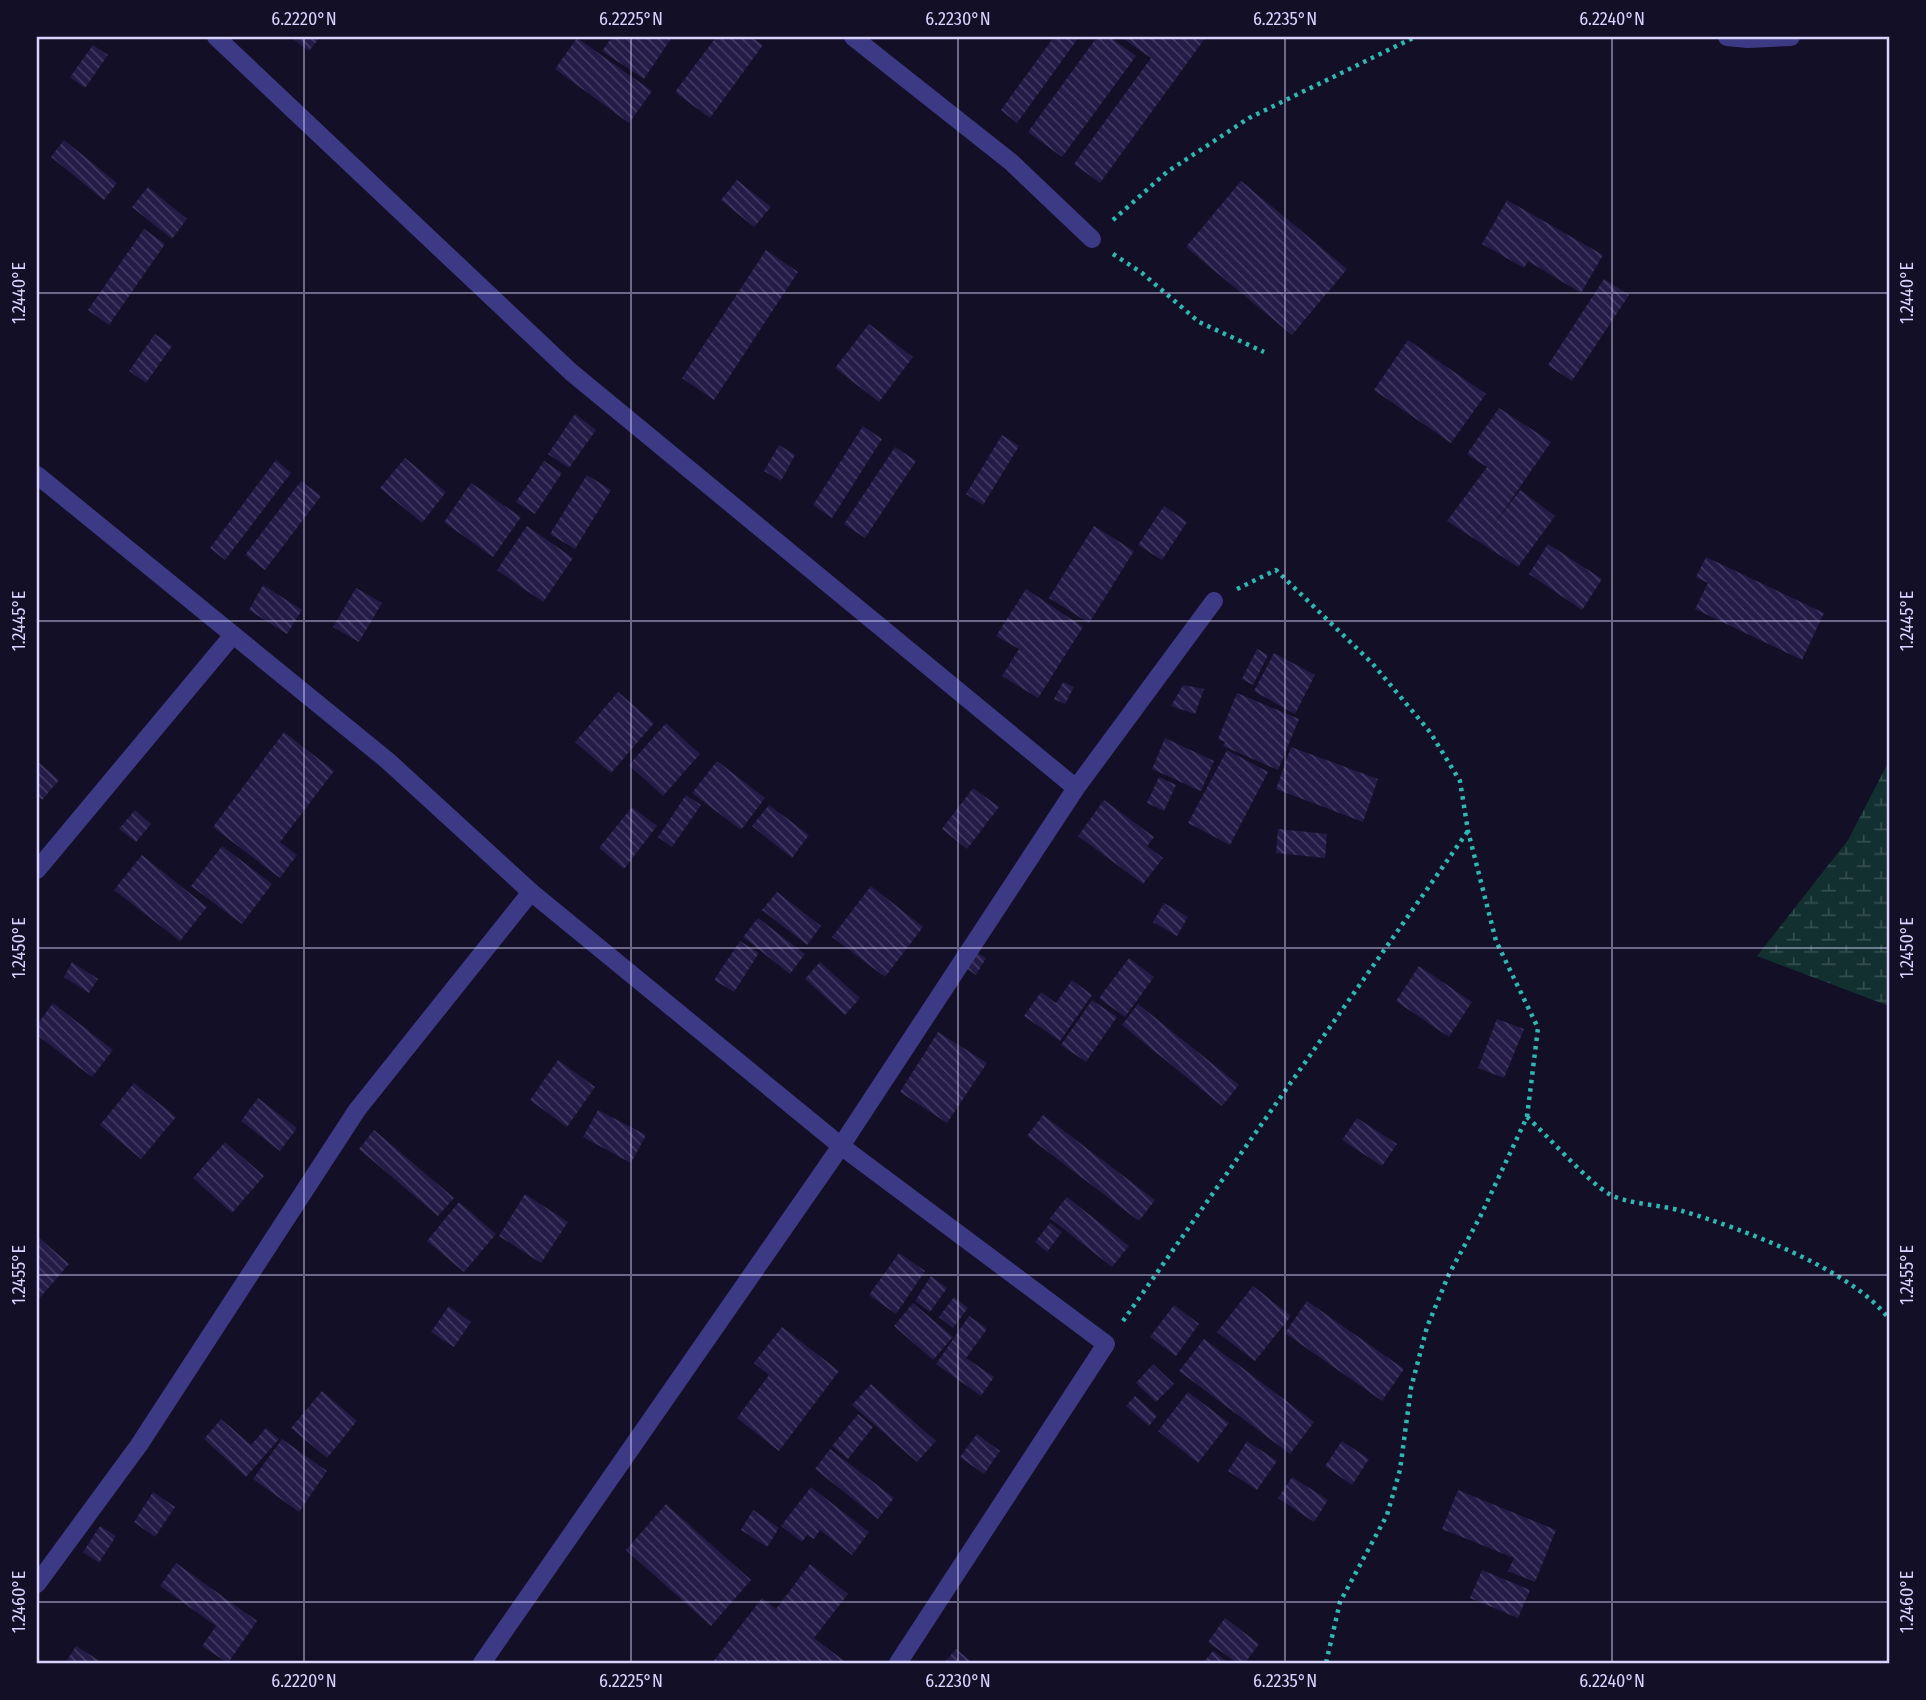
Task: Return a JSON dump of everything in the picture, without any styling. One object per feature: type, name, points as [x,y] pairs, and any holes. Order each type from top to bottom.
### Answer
[{"type":"street","points":[[216,37],[571,372],[1076,788]]},
{"type":"street","points":[[853,37],[1011,162],[1092,239]]},
{"type":"street","points":[[1727,37],[1748,40],[1791,37]]},
{"type":"street","points":[[37,475],[388,761],[531,892],[841,1146],[1106,1345],[898,1663]]},
{"type":"street","points":[[482,1663],[841,1146],[1076,788],[1214,601]]},
{"type":"street","points":[[37,870],[233,635]]},
{"type":"street","points":[[37,1584],[139,1445],[357,1110],[531,892]]},
{"type":"path","points":[[1265,352],[1199,322],[1142,273],[1092,239],[1167,172],[1250,118],[1415,37]]},
{"type":"path","points":[[1214,601],[1276,570],[1372,663],[1430,732],[1460,781],[1468,831],[1496,941],[1538,1028],[1527,1117],[1480,1217],[1449,1274],[1427,1327],[1411,1388],[1400,1470],[1387,1515],[1340,1602],[1326,1663]]},
{"type":"path","points":[[1106,1345],[1468,831]]},
{"type":"path","points":[[1527,1117],[1610,1195],[1682,1210],[1765,1240],[1841,1278],[1881,1308],[1889,1319]]},
{"type":"green space","points":[[1889,761],[1889,1006],[1757,956],[1848,840]]},
{"type":"building","points":[[290,37],[320,37],[309,51]]},
{"type":"building","points":[[612,37],[672,37],[644,79],[602,51]]},
{"type":"building","points":[[716,37],[751,37],[763,45],[710,118],[675,92]]},
{"type":"building","points":[[1054,37],[1079,37],[1017,123],[1001,110]]},
{"type":"building","points":[[1097,37],[1110,37],[1136,56],[1062,157],[1028,132]]},
{"type":"building","points":[[1121,37],[1206,37],[1100,183],[1074,164],[1151,58]]},
{"type":"building","points":[[577,38],[652,91],[629,123],[555,69]]},
{"type":"building","points":[[93,45],[108,55],[85,88],[70,77]]},
{"type":"building","points":[[64,140],[117,183],[104,200],[51,157]]},
{"type":"building","points":[[737,180],[771,207],[754,227],[721,200]]},
{"type":"building","points":[[1241,181],[1347,269],[1292,335],[1186,247]]},
{"type":"building","points":[[148,187],[187,219],[172,239],[132,207]]},
{"type":"building","points":[[1507,200],[1603,255],[1581,293],[1528,261],[1524,268],[1482,244]]},
{"type":"building","points":[[144,229],[165,244],[109,325],[88,310]]},
{"type":"building","points":[[766,250],[798,272],[714,400],[682,378]]},
{"type":"building","points":[[1604,279],[1629,295],[1572,381],[1548,365]]},
{"type":"building","points":[[869,324],[913,357],[879,402],[835,368]]},
{"type":"building","points":[[155,334],[172,346],[146,383],[129,371]]},
{"type":"building","points":[[1408,340],[1486,394],[1451,443],[1374,390]]},
{"type":"building","points":[[1499,408],[1551,442],[1493,526],[1520,490],[1555,516],[1518,567],[1447,521],[1487,467],[1467,454]]},
{"type":"building","points":[[575,414],[596,430],[569,468],[548,454]]},
{"type":"building","points":[[863,426],[882,439],[832,518],[813,505]]},
{"type":"building","points":[[1002,435],[1019,446],[983,505],[966,494]]},
{"type":"building","points":[[779,445],[795,455],[781,481],[764,471]]},
{"type":"building","points":[[895,447],[916,461],[865,538],[844,524]]},
{"type":"building","points":[[405,458],[446,492],[422,523],[380,488]]},
{"type":"building","points":[[276,460],[291,473],[225,560],[210,548]]},
{"type":"building","points":[[544,461],[562,473],[535,514],[516,502]]},
{"type":"building","points":[[587,475],[611,490],[575,549],[550,534]]},
{"type":"building","points":[[301,481],[321,496],[265,570],[245,555]]},
{"type":"building","points":[[471,483],[521,517],[493,557],[444,522]]},
{"type":"building","points":[[1164,506],[1187,522],[1162,560],[1138,545]]},
{"type":"building","points":[[527,526],[573,558],[543,602],[497,570]]},
{"type":"building","points":[[1094,526],[1134,551],[1089,623],[1049,598]]},
{"type":"building","points":[[1548,544],[1602,579],[1582,610],[1529,574]]},
{"type":"building","points":[[1706,557],[1824,613],[1802,660],[1695,609],[1708,583],[1696,577]]},
{"type":"building","points":[[263,585],[302,610],[287,634],[249,610]]},
{"type":"building","points":[[356,588],[382,603],[359,642],[333,627]]},
{"type":"building","points":[[1026,589],[1083,627],[1038,698],[1002,676],[1019,649],[996,636]]},
{"type":"building","points":[[1257,649],[1268,655],[1253,685],[1242,679]]},
{"type":"building","points":[[1274,653],[1315,675],[1295,714],[1254,691]]},
{"type":"building","points":[[1063,682],[1074,687],[1065,704],[1054,699]]},
{"type":"building","points":[[1183,685],[1204,689],[1195,714],[1171,706]]},
{"type":"building","points":[[618,692],[654,723],[611,773],[575,742]]},
{"type":"building","points":[[1237,693],[1299,719],[1278,770],[1223,746],[1225,742],[1218,739]]},
{"type":"building","points":[[666,723],[700,754],[663,796],[629,765]]},
{"type":"building","points":[[284,732],[334,771],[280,842],[297,855],[280,878],[213,827]]},
{"type":"building","points":[[1165,738],[1214,761],[1201,791],[1152,769]]},
{"type":"building","points":[[1291,747],[1378,779],[1363,822],[1276,789]]},
{"type":"building","points":[[1227,750],[1268,772],[1230,845],[1188,823]]},
{"type":"building","points":[[37,761],[59,780],[42,800],[37,795]]},
{"type":"building","points":[[717,761],[765,798],[741,830],[692,793]]},
{"type":"building","points":[[1159,777],[1176,785],[1164,811],[1147,803]]},
{"type":"building","points":[[973,788],[999,807],[967,849],[942,829]]},
{"type":"building","points":[[686,795],[701,805],[672,847],[658,837]]},
{"type":"building","points":[[1104,800],[1154,837],[1147,846],[1163,858],[1143,884],[1078,836]]},
{"type":"building","points":[[769,805],[809,835],[792,858],[752,826]]},
{"type":"building","points":[[632,807],[657,826],[624,869],[599,848]]},
{"type":"building","points":[[135,810],[151,824],[136,842],[119,829]]},
{"type":"building","points":[[1278,829],[1327,834],[1325,858],[1276,853]]},
{"type":"building","points":[[222,846],[272,884],[242,924],[191,886]]},
{"type":"building","points":[[142,855],[207,907],[180,941],[114,890]]},
{"type":"building","points":[[871,886],[923,927],[885,977],[832,937]]},
{"type":"building","points":[[777,892],[821,926],[807,945],[762,910]]},
{"type":"building","points":[[1164,903],[1188,917],[1177,936],[1153,922]]},
{"type":"building","points":[[758,918],[805,954],[790,974],[743,937]]},
{"type":"building","points":[[740,941],[759,953],[734,992],[714,980]]},
{"type":"building","points":[[975,952],[986,958],[976,975],[966,968]]},
{"type":"building","points":[[1129,958],[1154,977],[1125,1017],[1099,998]]},
{"type":"building","points":[[72,962],[98,979],[89,993],[64,977]]},
{"type":"building","points":[[820,962],[860,998],[845,1015],[805,979]]},
{"type":"building","points":[[1419,966],[1472,1002],[1449,1037],[1396,1001]]},
{"type":"building","points":[[1072,980],[1092,995],[1060,1041],[1024,1016],[1041,992],[1056,1003]]},
{"type":"building","points":[[1092,1000],[1117,1017],[1086,1062],[1061,1045]]},
{"type":"building","points":[[53,1003],[113,1050],[92,1077],[37,1035],[37,1025]]},
{"type":"building","points":[[1138,1004],[1239,1085],[1222,1106],[1122,1025]]},
{"type":"building","points":[[1497,1019],[1524,1029],[1504,1078],[1478,1068]]},
{"type":"building","points":[[938,1032],[987,1063],[947,1123],[900,1092]]},
{"type":"building","points":[[558,1060],[595,1087],[567,1127],[530,1100]]},
{"type":"building","points":[[134,1083],[176,1117],[141,1159],[100,1125]]},
{"type":"building","points":[[258,1098],[297,1128],[280,1151],[241,1121]]},
{"type":"building","points":[[598,1110],[646,1135],[631,1163],[583,1137]]},
{"type":"building","points":[[1043,1115],[1155,1200],[1139,1221],[1027,1136]]},
{"type":"building","points":[[1357,1118],[1397,1144],[1382,1166],[1342,1140]]},
{"type":"building","points":[[374,1130],[454,1198],[438,1216],[359,1149]]},
{"type":"building","points":[[225,1142],[264,1176],[232,1213],[193,1178]]},
{"type":"building","points":[[525,1194],[568,1222],[541,1263],[499,1236]]},
{"type":"building","points":[[1067,1197],[1129,1246],[1112,1267],[1050,1218]]},
{"type":"building","points":[[459,1202],[496,1234],[464,1272],[427,1241]]},
{"type":"building","points":[[1050,1223],[1062,1232],[1047,1252],[1035,1242]]},
{"type":"building","points":[[37,1236],[69,1264],[38,1300],[37,1299]]},
{"type":"building","points":[[899,1253],[925,1271],[896,1314],[869,1295]]},
{"type":"building","points":[[931,1276],[947,1288],[930,1312],[915,1301]]},
{"type":"building","points":[[1253,1286],[1291,1316],[1255,1361],[1217,1332]]},
{"type":"building","points":[[954,1297],[968,1308],[953,1328],[939,1317]]},
{"type":"building","points":[[1307,1301],[1404,1369],[1382,1401],[1285,1333]]},
{"type":"building","points":[[913,1303],[953,1337],[933,1360],[894,1326]]},
{"type":"building","points":[[1174,1305],[1199,1324],[1176,1356],[1150,1337]]},
{"type":"building","points":[[449,1306],[471,1322],[454,1347],[431,1332]]},
{"type":"building","points":[[969,1316],[987,1329],[966,1358],[994,1377],[981,1396],[936,1364]]},
{"type":"building","points":[[782,1327],[839,1371],[779,1451],[737,1418],[769,1375],[754,1363]]},
{"type":"building","points":[[1204,1339],[1314,1422],[1290,1454],[1179,1371]]},
{"type":"building","points":[[1153,1364],[1174,1384],[1156,1402],[1136,1383]]},
{"type":"building","points":[[871,1384],[936,1441],[917,1462],[852,1405]]},
{"type":"building","points":[[322,1391],[357,1421],[327,1458],[291,1428]]},
{"type":"building","points":[[1188,1392],[1229,1423],[1198,1463],[1158,1431]]},
{"type":"building","points":[[1135,1396],[1157,1416],[1149,1426],[1126,1406]]},
{"type":"building","points":[[858,1414],[873,1427],[848,1459],[832,1446]]},
{"type":"building","points":[[221,1419],[251,1445],[266,1428],[279,1439],[246,1477],[204,1439]]},
{"type":"building","points":[[977,1434],[1000,1451],[984,1474],[960,1457]]},
{"type":"building","points":[[282,1439],[327,1471],[299,1512],[253,1479]]},
{"type":"building","points":[[1247,1441],[1277,1461],[1257,1490],[1228,1471]]},
{"type":"building","points":[[1342,1441],[1369,1459],[1352,1485],[1325,1466]]},
{"type":"building","points":[[830,1449],[894,1498],[878,1519],[815,1469]]},
{"type":"building","points":[[1292,1477],[1328,1500],[1314,1522],[1278,1498]]},
{"type":"building","points":[[811,1487],[869,1532],[852,1555],[820,1530],[814,1539],[807,1535],[802,1542],[781,1526]]},
{"type":"building","points":[[1458,1490],[1556,1530],[1535,1582],[1508,1571],[1514,1558],[1442,1529]]},
{"type":"building","points":[[153,1492],[175,1507],[155,1537],[134,1522]]},
{"type":"building","points":[[666,1504],[751,1580],[711,1626],[626,1550]]},
{"type":"building","points":[[753,1510],[779,1528],[767,1547],[741,1530]]},
{"type":"building","points":[[100,1526],[116,1536],[99,1563],[83,1552]]},
{"type":"building","points":[[176,1563],[257,1621],[228,1663],[202,1646],[216,1626],[160,1586]]},
{"type":"building","points":[[810,1564],[848,1594],[814,1638],[847,1663],[712,1663],[762,1598],[776,1609]]},
{"type":"building","points":[[1482,1570],[1530,1590],[1518,1618],[1470,1598]]},
{"type":"building","points":[[1225,1618],[1259,1644],[1245,1663],[1237,1663],[1208,1642]]},
{"type":"building","points":[[76,1646],[103,1663],[65,1663]]},
{"type":"building","points":[[956,1649],[973,1663],[944,1663]]},
{"type":"building","points":[[1213,1651],[1229,1663],[1203,1663]]}]
